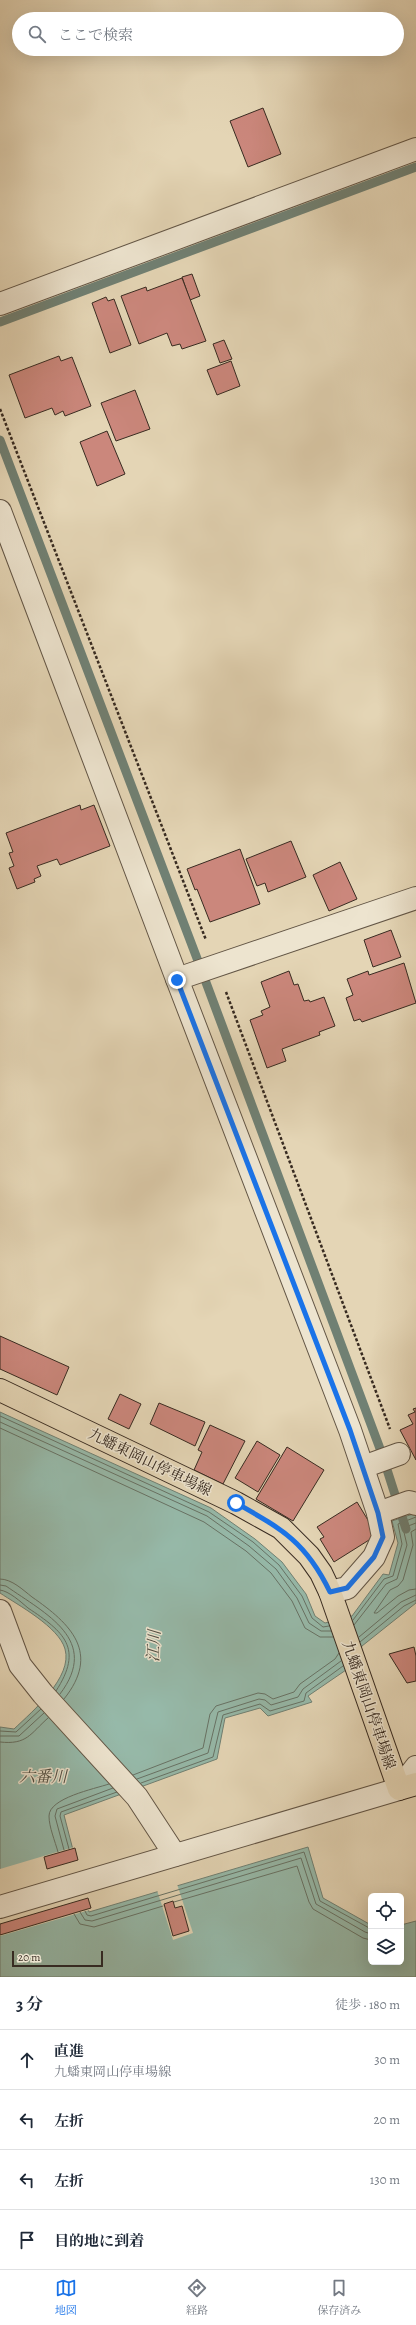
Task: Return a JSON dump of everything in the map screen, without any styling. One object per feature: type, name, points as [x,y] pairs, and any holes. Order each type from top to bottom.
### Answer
[{"type":"main road","name":"九蟠東岡山停車場線","points":[[0,1390],[236,1503],[281,1528],[309,1556],[321,1573],[330,1592],[354,1661],[407,1786]]},
{"type":"street","points":[[0,304],[416,148]]},
{"type":"street","points":[[0,510],[184,977],[382,1461],[383,1537],[374,1557],[347,1588],[330,1592]]},
{"type":"street","points":[[184,977],[416,898]]},
{"type":"street","points":[[383,1511],[413,1503]]},
{"type":"street","points":[[0,1611],[20,1665],[43,1694],[137,1796],[175,1855]]},
{"type":"street","points":[[0,1907],[407,1786],[416,1767]]},
{"type":"path","points":[[0,409],[282,1142],[382,1461]]},
{"type":"water","points":[[0,1412],[211,1508],[255,1539],[282,1562],[306,1594],[315,1616],[325,1623],[352,1616],[383,1574],[389,1575],[398,1543],[392,1521],[416,1513],[416,1603],[362,1646],[346,1670],[308,1696],[312,1702],[268,1716],[260,1708],[225,1718],[217,1759],[64,1815],[89,1912],[308,1847],[323,1898],[368,1923],[368,1965],[404,1965],[404,1924],[416,1921],[416,1977],[0,1977],[0,1727],[14,1729],[41,1703],[57,1682],[63,1671],[66,1660],[65,1649],[55,1633],[37,1617],[0,1593]]},
{"type":"pier","points":[[74,1847],[91,1910],[0,1936],[0,1869]]},
{"type":"pier","points":[[177,1884],[193,1933],[173,1940],[157,1890]]},
{"type":"building","points":[[263,108],[281,154],[248,167],[230,121]]},
{"type":"building","points":[[192,274],[200,296],[190,300],[182,277]]},
{"type":"building","points":[[182,278],[206,341],[182,349],[180,344],[172,346],[167,333],[139,344],[121,296],[146,287],[147,291]]},
{"type":"building","points":[[106,297],[108,301],[114,299],[131,345],[110,353],[92,303]]},
{"type":"building","points":[[224,340],[232,359],[220,363],[213,344]]},
{"type":"building","points":[[59,356],[61,361],[72,357],[91,406],[65,416],[63,411],[55,415],[52,408],[25,418],[9,375]]},
{"type":"building","points":[[231,361],[240,386],[217,395],[207,370]]},
{"type":"building","points":[[135,390],[150,429],[116,441],[101,403]]},
{"type":"building","points":[[107,431],[125,474],[97,486],[80,442]]},
{"type":"building","points":[[80,805],[81,810],[94,805],[110,846],[60,865],[57,859],[37,866],[41,876],[34,879],[35,882],[17,889],[9,868],[14,866],[9,853],[13,852],[6,833]]},
{"type":"building","points":[[291,841],[306,877],[268,892],[265,883],[257,886],[246,859]]},
{"type":"building","points":[[240,849],[260,904],[210,922],[197,889],[195,890],[187,869]]},
{"type":"building","points":[[340,862],[357,899],[329,911],[313,875]]},
{"type":"building","points":[[391,930],[401,957],[373,967],[364,940]]},
{"type":"building","points":[[404,963],[416,1003],[362,1022],[360,1019],[354,1021],[346,998],[353,995],[347,979],[368,971],[369,975]]},
{"type":"building","points":[[289,971],[294,985],[298,984],[304,1001],[309,1000],[310,1002],[324,997],[335,1026],[319,1032],[320,1035],[282,1049],[286,1061],[267,1068],[250,1020],[263,1015],[261,1011],[270,1007],[261,982]]},
{"type":"building","points":[[0,1336],[69,1367],[57,1395],[0,1369]]},
{"type":"building","points":[[120,1394],[141,1404],[129,1429],[108,1419]]},
{"type":"building","points":[[159,1403],[205,1422],[195,1446],[150,1424]]},
{"type":"building","points":[[416,1408],[416,1460],[400,1430],[413,1424],[408,1415],[415,1412],[413,1409]]},
{"type":"building","points":[[210,1425],[245,1441],[223,1484],[194,1470],[202,1452],[198,1450]]},
{"type":"building","points":[[257,1441],[280,1455],[258,1492],[235,1478]]},
{"type":"building","points":[[287,1447],[324,1470],[293,1521],[256,1499]]},
{"type":"building","points":[[357,1502],[377,1535],[334,1562],[320,1539],[324,1537],[317,1527]]},
{"type":"building","points":[[414,1647],[416,1656],[416,1681],[407,1683],[389,1654]]},
{"type":"building","points":[[75,1848],[78,1860],[47,1869],[44,1857]]},
{"type":"building","points":[[88,1898],[91,1908],[0,1935],[0,1924]]},
{"type":"building","points":[[173,1901],[175,1908],[182,1906],[189,1931],[173,1936],[164,1904]]},
{"type":"waterway","points":[[0,322],[416,167]]},
{"type":"waterway","points":[[0,440],[198,961],[382,1454],[406,1529]]},
{"type":"route","points":[[177,980],[350,1430],[378,1513],[383,1537],[374,1557],[347,1588],[330,1592],[321,1573],[297,1542],[281,1528],[236,1503]]},
{"type":"water label","name":"江川","points":[[153,1646]]},
{"type":"water label","name":"六番川","points":[[43,1776]]}]
